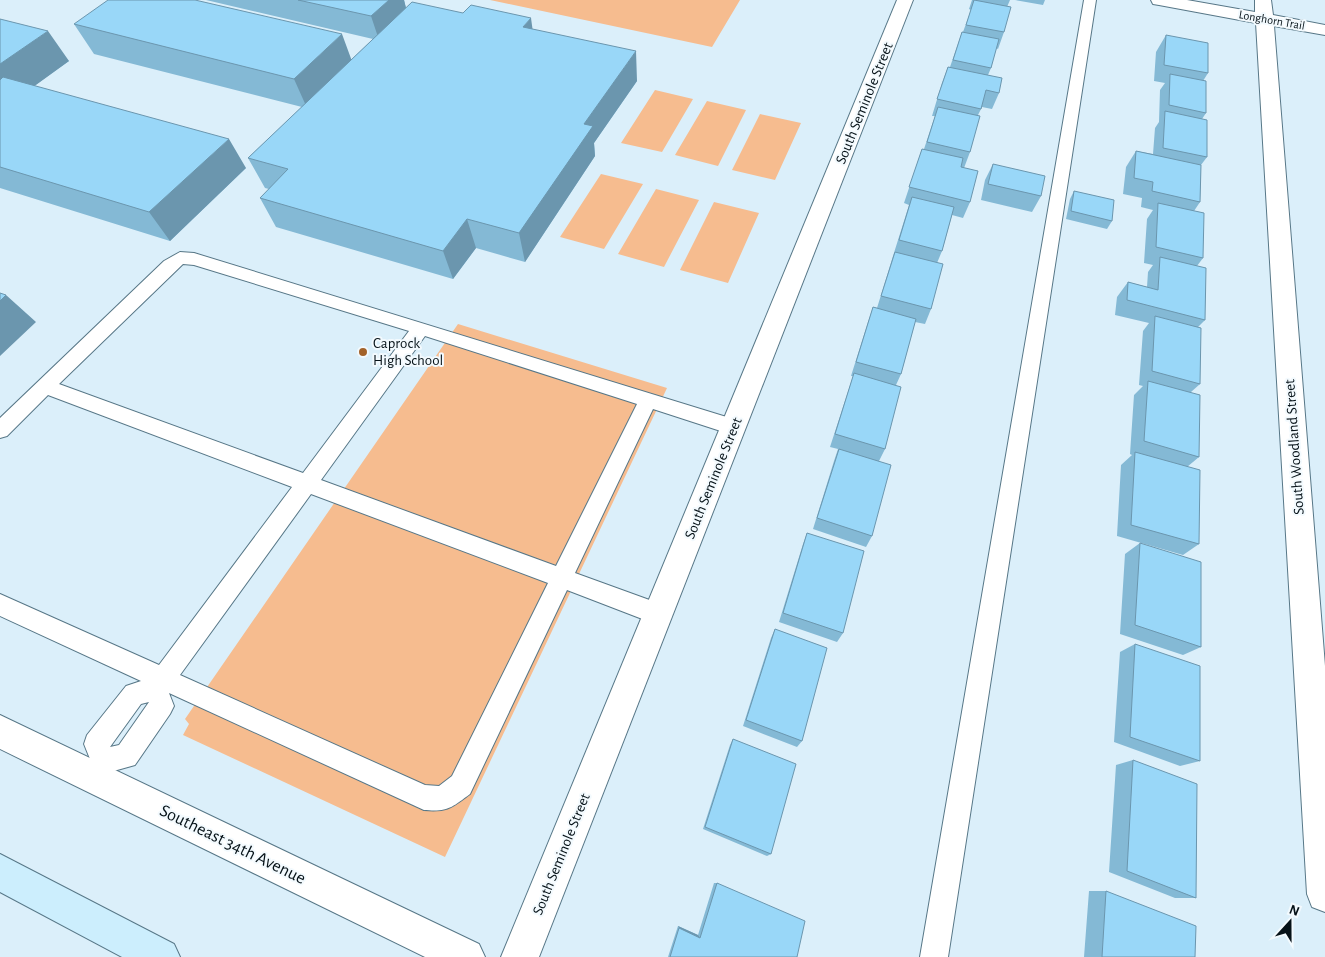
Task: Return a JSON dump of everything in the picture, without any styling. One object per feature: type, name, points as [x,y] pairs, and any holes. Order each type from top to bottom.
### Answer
[{"type":"main road","points":[[0,872],[161,957]]},
{"type":"street","name":"South Seminole Street","points":[[520,957],[905,0]]},
{"type":"street","name":"Longhorn Trail","points":[[1159,0],[1264,9],[1325,30]]},
{"type":"street","name":"South Woodland Street","points":[[1264,9],[1325,894]]},
{"type":"street","name":"Southeast 34th Avenue","points":[[0,732],[98,768],[466,957]]},
{"type":"lane","points":[[934,957],[1090,0]]},
{"type":"lane","points":[[0,430],[170,264],[180,258],[194,258],[733,427]]},
{"type":"lane","points":[[98,768],[126,756],[162,706],[160,684],[421,328]]},
{"type":"lane","points":[[44,386],[658,614]]},
{"type":"lane","points":[[0,605],[160,684],[424,796],[443,799],[461,785],[648,400]]},
{"type":"shaded area","points":[[490,0],[740,0],[712,47]]},
{"type":"shaded area","points":[[655,90],[693,99],[662,152],[621,143]]},
{"type":"shaded area","points":[[707,101],[746,110],[718,166],[675,155]]},
{"type":"shaded area","points":[[760,114],[801,123],[775,180],[732,170]]},
{"type":"shaded area","points":[[601,174],[643,184],[604,249],[560,237]]},
{"type":"shaded area","points":[[656,189],[699,200],[664,267],[618,254]]},
{"type":"shaded area","points":[[714,202],[759,213],[728,283],[680,270]]},
{"type":"shaded area","points":[[458,324],[667,388],[445,857],[183,735],[189,724],[185,719]]},
{"type":"building","points":[[108,0],[195,0],[342,34],[294,79],[74,24]]},
{"type":"building","points":[[298,0],[389,0],[371,16]]},
{"type":"building","points":[[974,0],[1011,7],[1004,32],[966,25]]},
{"type":"building","points":[[412,2],[463,13],[471,5],[531,18],[523,27],[636,51],[584,124],[593,126],[519,233],[467,219],[443,251],[260,198],[288,169],[248,158]]},
{"type":"building","points":[[0,19],[48,31],[0,64]]},
{"type":"building","points":[[962,32],[999,39],[991,68],[953,60]]},
{"type":"building","points":[[1166,35],[1208,43],[1208,73],[1164,65]]},
{"type":"building","points":[[948,67],[1002,78],[999,93],[986,90],[981,109],[937,99]]},
{"type":"building","points":[[1170,74],[1206,81],[1206,113],[1169,105]]},
{"type":"building","points":[[3,77],[229,139],[149,212],[0,167],[0,80]]},
{"type":"building","points":[[938,107],[980,116],[970,152],[927,142]]},
{"type":"building","points":[[1165,111],[1207,120],[1207,157],[1163,148]]},
{"type":"building","points":[[922,149],[963,158],[961,167],[978,171],[970,202],[909,187]]},
{"type":"building","points":[[1136,151],[1201,165],[1200,202],[1152,191],[1153,182],[1134,178]]},
{"type":"building","points":[[993,164],[1045,176],[1041,196],[988,184]]},
{"type":"building","points":[[1074,191],[1114,200],[1112,221],[1071,211]]},
{"type":"building","points":[[912,197],[954,207],[942,251],[899,240]]},
{"type":"building","points":[[1158,203],[1204,213],[1203,258],[1156,247]]},
{"type":"building","points":[[895,252],[943,264],[931,309],[881,296]]},
{"type":"building","points":[[1160,257],[1206,268],[1205,320],[1127,300],[1128,282],[1158,290]]},
{"type":"building","points":[[0,293],[6,295],[0,301]]},
{"type":"building","points":[[873,307],[916,319],[901,374],[856,362]]},
{"type":"building","points":[[1155,316],[1201,328],[1200,384],[1152,371]]},
{"type":"building","points":[[854,373],[901,387],[885,449],[835,434]]},
{"type":"building","points":[[1148,381],[1200,395],[1199,457],[1144,441]]},
{"type":"building","points":[[839,449],[891,465],[872,536],[817,518]]},
{"type":"building","points":[[1135,452],[1200,470],[1199,544],[1131,525]]},
{"type":"building","points":[[807,533],[864,551],[843,633],[783,613]]},
{"type":"building","points":[[1140,543],[1201,562],[1201,647],[1135,625]]},
{"type":"building","points":[[775,629],[827,648],[802,741],[746,720]]},
{"type":"building","points":[[1135,644],[1200,666],[1200,761],[1130,737]]},
{"type":"building","points":[[733,739],[796,764],[771,854],[705,827]]},
{"type":"building","points":[[1133,760],[1197,784],[1196,898],[1127,871]]},
{"type":"building","points":[[717,883],[805,921],[797,957],[670,957],[679,928],[700,938]]},
{"type":"building","points":[[1106,891],[1196,926],[1195,957],[1102,957]]},
{"type":"place","name":"Caprock High School","points":[[363,352]]}]
